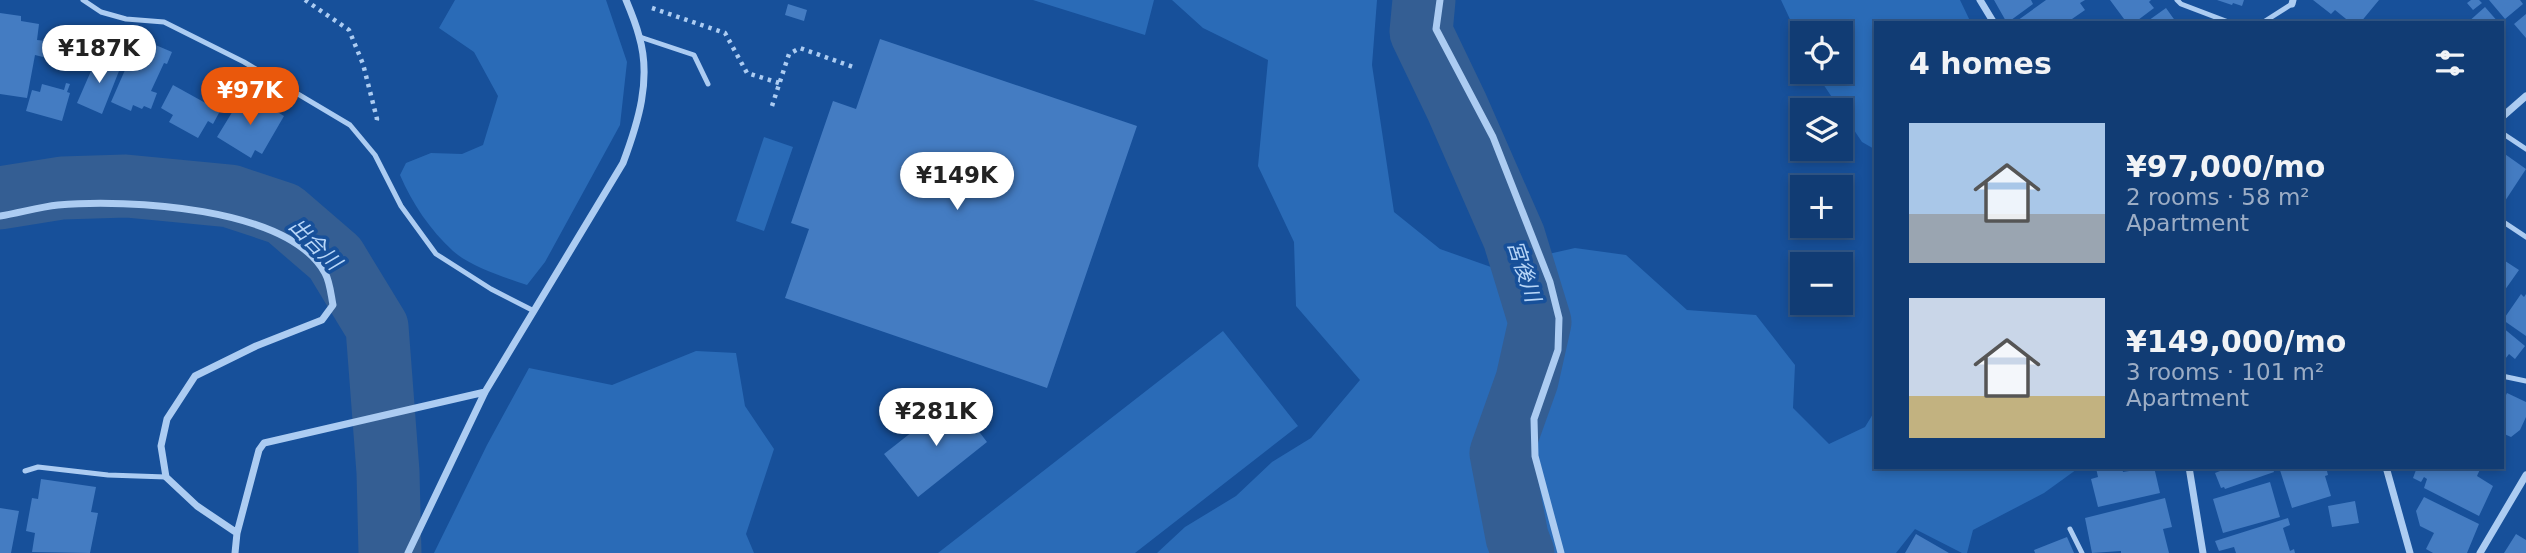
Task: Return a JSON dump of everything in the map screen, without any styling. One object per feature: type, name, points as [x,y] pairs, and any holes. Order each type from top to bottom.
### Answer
[{"type":"street","points":[[408,553],[485,392],[623,163],[638,123],[645,76],[640,37],[626,0]]},
{"type":"street","points":[[1440,0],[1436,29],[1493,136],[1550,282],[1559,318],[1558,350],[1534,419],[1535,456],[1562,553]]},
{"type":"street","points":[[1980,0],[1993,21]]},
{"type":"street","points":[[2504,115],[2526,96]]},
{"type":"street","points":[[0,216],[57,205],[114,203],[180,208],[248,221],[276,232],[306,251],[326,274],[333,305],[322,320],[256,346],[195,376],[167,419],[161,446],[166,477],[197,506],[237,533]]},
{"type":"street","points":[[234,553],[259,450],[264,443],[485,392]]},
{"type":"street","points":[[2189,469],[2203,553]]},
{"type":"street","points":[[2387,469],[2410,553]]},
{"type":"street","points":[[2480,553],[2526,475]]},
{"type":"lane","points":[[83,0],[102,12],[126,19],[164,22],[244,62],[350,125],[369,148],[401,206],[436,254],[491,289],[534,311]]},
{"type":"lane","points":[[2177,0],[2180,4],[2226,21]]},
{"type":"lane","points":[[2265,21],[2293,2]]},
{"type":"lane","points":[[640,37],[694,55],[708,84]]},
{"type":"lane","points":[[2504,134],[2526,149]]},
{"type":"lane","points":[[2504,222],[2526,237]]},
{"type":"lane","points":[[2504,376],[2526,382]]},
{"type":"lane","points":[[25,471],[38,467],[108,475],[166,477]]},
{"type":"lane","points":[[2070,529],[2082,553]]},
{"type":"path","points":[[305,0],[349,30],[363,64],[377,119],[369,148]]},
{"type":"path","points":[[772,106],[789,54],[800,48],[856,68]]},
{"type":"shaded area","points":[[455,0],[606,0],[627,62],[620,125],[545,262],[527,285],[478,267],[453,251],[422,216],[400,175],[406,163],[431,153],[462,154],[483,145],[498,96],[474,52],[439,28]]},
{"type":"shaded area","points":[[1033,0],[1154,0],[1145,35]]},
{"type":"shaded area","points":[[1172,0],[1377,0],[1372,65],[1394,212],[1440,249],[1491,267],[1575,248],[1626,255],[1687,310],[1756,315],[1795,365],[1793,408],[1829,444],[1865,427],[1874,412],[1874,469],[2077,469],[2044,493],[1973,530],[1967,553],[1915,529],[1896,553],[1157,553],[1185,527],[1236,496],[1272,462],[1311,438],[1360,380],[1296,306],[1294,242],[1258,166],[1268,60],[1203,28]]},
{"type":"shaded area","points":[[1781,0],[1960,0],[1970,21],[1874,21],[1874,149],[1862,142],[1853,129],[1853,98],[1832,98],[1823,84],[1853,84],[1853,21],[1791,21]]},
{"type":"shaded area","points":[[764,137],[793,147],[764,231],[736,221]]},
{"type":"shaded area","points":[[1223,331],[1298,426],[1135,553],[938,553]]},
{"type":"shaded area","points":[[696,351],[736,353],[745,406],[774,449],[746,534],[754,553],[434,553],[487,445],[529,368],[612,385]]},
{"type":"building","points":[[1994,0],[2031,0],[2033,4],[2006,21]]},
{"type":"building","points":[[2046,0],[2085,0],[2080,3],[2085,10],[2072,19],[2074,21],[2017,21]]},
{"type":"building","points":[[2110,0],[2151,0],[2149,2],[2154,8],[2137,21],[2126,21]]},
{"type":"building","points":[[2217,0],[2244,0],[2242,6]]},
{"type":"building","points":[[2313,0],[2379,0],[2362,21],[2349,21],[2335,10],[2331,14]]},
{"type":"building","points":[[2479,0],[2482,3],[2473,10],[2467,3]]},
{"type":"building","points":[[2489,0],[2520,0],[2523,4],[2505,19]]},
{"type":"building","points":[[788,4],[807,10],[804,21],[785,15]]},
{"type":"building","points":[[2485,7],[2497,21],[2469,21]]},
{"type":"building","points":[[2166,8],[2175,21],[2148,21]]},
{"type":"building","points":[[0,13],[21,16],[21,21],[39,24],[37,40],[46,41],[43,57],[35,55],[27,98],[0,94]]},
{"type":"building","points":[[2526,14],[2526,38],[2514,24]]},
{"type":"building","points":[[139,38],[172,52],[151,91],[157,93],[151,109],[133,105],[131,111],[111,102]]},
{"type":"building","points":[[880,39],[1137,126],[1047,388],[785,298],[809,229],[791,223],[833,101],[856,109]]},
{"type":"building","points":[[98,55],[118,63],[115,70],[119,71],[102,114],[77,103]]},
{"type":"building","points":[[216,69],[239,82],[227,104],[204,91]]},
{"type":"building","points":[[66,83],[70,84],[67,92],[70,93],[62,121],[26,111],[32,90],[40,92],[42,84],[64,90]]},
{"type":"building","points":[[173,85],[220,111],[213,124],[208,121],[198,138],[169,122],[173,115],[161,108]]},
{"type":"building","points":[[242,96],[259,106],[261,102],[284,116],[262,154],[255,150],[251,158],[217,137]]},
{"type":"building","points":[[2504,153],[2526,169],[2504,201]]},
{"type":"building","points":[[2504,260],[2519,270],[2504,291]]},
{"type":"building","points":[[2521,294],[2524,297],[2526,294],[2526,336],[2504,319]]},
{"type":"building","points":[[2504,329],[2525,346],[2515,359],[2509,354],[2504,360]]},
{"type":"building","points":[[2507,393],[2526,402],[2526,417],[2520,430],[2511,437],[2504,434]]},
{"type":"building","points":[[954,399],[987,442],[918,497],[884,454]]},
{"type":"building","points":[[2096,469],[2122,469],[2123,472],[2154,469],[2160,493],[2098,507],[2091,479],[2098,477]]},
{"type":"building","points":[[2273,469],[2274,472],[2225,489],[2221,488],[2215,473]]},
{"type":"building","points":[[2280,469],[2326,469],[2328,475],[2325,476],[2331,496],[2292,508]]},
{"type":"building","points":[[2480,469],[2477,476],[2493,486],[2479,516],[2424,488],[2427,479],[2424,477],[2421,482],[2413,478],[2416,470]]},
{"type":"building","points":[[41,479],[96,487],[91,512],[98,513],[90,553],[32,552],[35,533],[26,531],[32,498],[38,499]]},
{"type":"building","points":[[2270,482],[2280,517],[2223,533],[2213,499]]},
{"type":"building","points":[[2424,497],[2479,524],[2467,553],[2433,553],[2426,549],[2434,533],[2420,526],[2416,511]]},
{"type":"building","points":[[2165,498],[2172,527],[2163,529],[2169,553],[2092,553],[2085,518]]},
{"type":"building","points":[[2355,501],[2359,523],[2332,527],[2328,506]]},
{"type":"building","points":[[0,508],[19,511],[11,553],[0,553]]},
{"type":"building","points":[[2288,518],[2290,525],[2283,528],[2290,551],[2294,549],[2295,553],[2236,553],[2234,547],[2219,551],[2215,541]]},
{"type":"building","points":[[1916,534],[1949,553],[1905,553]]},
{"type":"building","points":[[2516,534],[2526,540],[2526,553],[2504,553]]},
{"type":"building","points":[[2067,537],[2074,553],[2035,553],[2034,550]]},
{"type":"waterway","name":"宮後川","points":[[1424,0],[1421,32],[1514,237],[1540,322],[1527,380],[1501,453],[1517,537],[1523,553]]},
{"type":"waterway","name":"出合川","points":[[0,198],[62,188],[126,186],[230,196],[284,214],[335,258],[377,327],[388,472],[390,553]]}]
